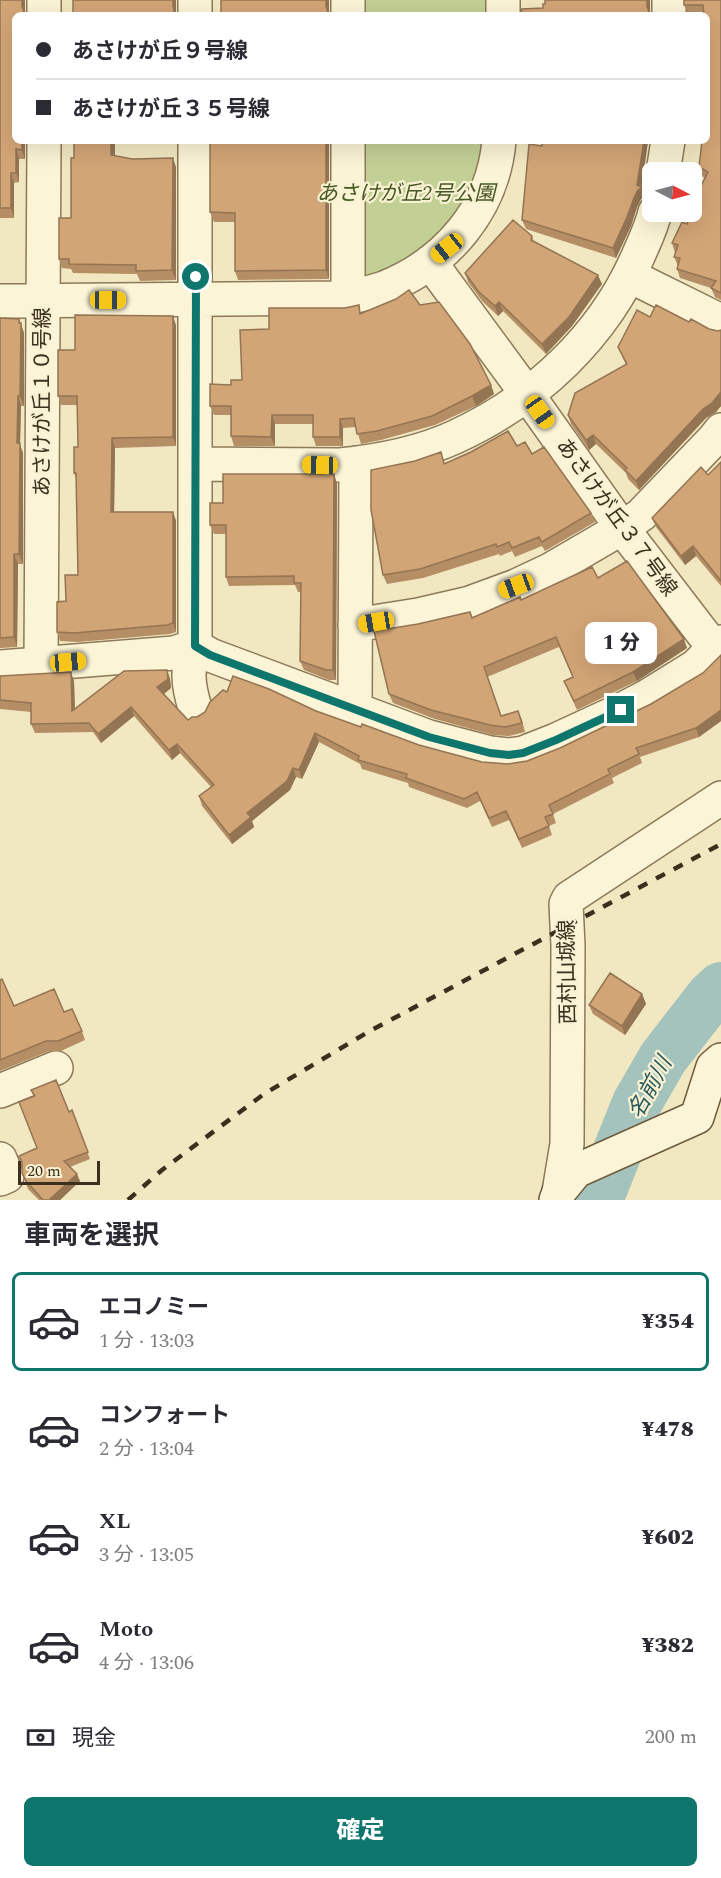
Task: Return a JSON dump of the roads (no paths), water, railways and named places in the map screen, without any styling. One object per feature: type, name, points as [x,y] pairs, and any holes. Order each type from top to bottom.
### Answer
[{"type":"street","name":"あさけが丘１０号線","points":[[41,663],[44,144]]},
{"type":"street","points":[[195,144],[195,646],[189,659],[189,685],[195,708]]},
{"type":"street","points":[[348,144],[348,298]]},
{"type":"street","points":[[0,301],[348,298],[384,288],[430,262],[447,248],[478,211],[494,174],[499,144]]},
{"type":"street","points":[[665,162],[668,144]]},
{"type":"street","points":[[195,464],[356,464],[398,455],[454,438],[508,408],[549,377],[586,341],[630,276],[652,222]]},
{"type":"street","name":"あさけが丘３７号線","points":[[430,262],[622,528],[718,645]]},
{"type":"street","points":[[630,276],[721,321]]},
{"type":"street","points":[[355,626],[470,603],[550,570],[641,515],[721,430]]},
{"type":"street","points":[[355,709],[356,464]]},
{"type":"street","points":[[0,667],[174,653],[195,646],[210,655],[429,737],[465,747],[509,755],[523,753],[556,740],[646,697],[696,666],[718,645]]},
{"type":"street","name":"西村山城線","points":[[564,1188],[567,1144],[568,946],[566,904],[569,898],[721,798]]},
{"type":"street","points":[[564,1188],[674,1126],[696,1117],[713,1067],[721,1059]]},
{"type":"street","points":[[0,1091],[56,1068]]},
{"type":"street","points":[[0,1159],[7,1176],[0,1179]]},
{"type":"waterway","name":"名前川","points":[[598,1200],[637,1103],[663,1058],[711,996],[721,987]]},
{"type":"railway","points":[[128,1200],[162,1170],[264,1094],[368,1032],[721,844]]},
{"type":"park label","name":"あさけが丘2号公園","points":[[406,193]]}]
